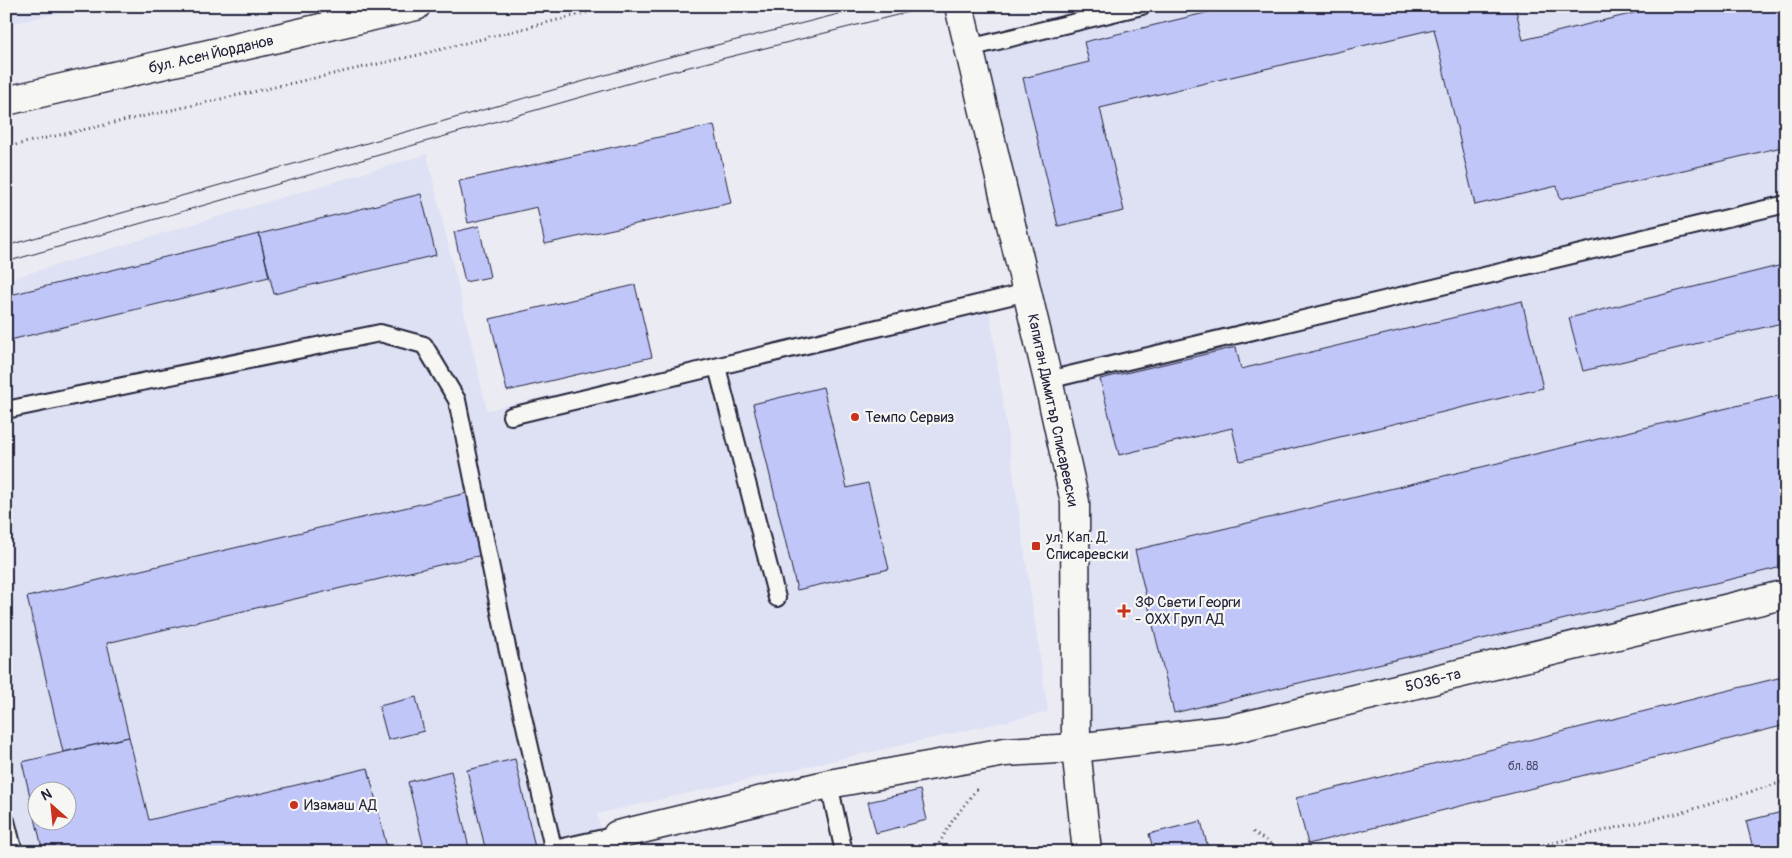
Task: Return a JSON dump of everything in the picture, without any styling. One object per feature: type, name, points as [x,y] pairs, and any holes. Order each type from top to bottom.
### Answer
[{"type":"street","name":"бул. Асен Йорданов","points":[[6,101],[416,6]]},
{"type":"street","name":"Капитан Димитър Списаревски","points":[[959,6],[1075,502],[1076,748],[1088,852]]},
{"type":"street","name":"5036-та","points":[[619,843],[829,784],[1005,752],[1076,748],[1228,730],[1786,594]]},
{"type":"lane","points":[[969,48],[1142,6]]},
{"type":"lane","points":[[1048,380],[1786,204]]},
{"type":"lane","points":[[511,416],[1027,292]]},
{"type":"lane","points":[[6,410],[380,333],[424,344],[457,400],[508,647],[554,850],[619,843]]},
{"type":"lane","points":[[717,366],[776,598]]},
{"type":"lane","points":[[829,784],[844,852]]},
{"type":"lane","points":[[6,821],[14,852]]},
{"type":"path","points":[[6,147],[418,55],[613,6]]},
{"type":"path","points":[[990,9],[996,6]]},
{"type":"path","points":[[934,852],[953,820],[1005,752]]},
{"type":"path","points":[[1514,852],[1687,811],[1786,781]]},
{"type":"path","points":[[1253,832],[1282,852]]},
{"type":"shaded area","points":[[6,6],[90,6],[6,25]]},
{"type":"shaded area","points":[[1142,6],[1786,6],[1786,594],[1228,730],[1076,748],[1075,502],[969,48]]},
{"type":"shaded area","points":[[427,154],[487,410],[987,292],[1048,712],[597,814],[606,852],[6,852],[6,280]]},
{"type":"building","points":[[1234,6],[1515,6],[1523,40],[1663,6],[1786,6],[1786,146],[1560,199],[1557,186],[1475,205],[1434,29],[1100,108],[1124,211],[1058,226],[1023,78],[1089,62],[1084,42]]},
{"type":"building","points":[[714,125],[731,203],[545,244],[537,207],[468,223],[459,181]]},
{"type":"building","points":[[421,194],[436,255],[274,294],[259,234]]},
{"type":"building","points":[[479,226],[490,277],[465,282],[454,232]]},
{"type":"building","points":[[259,234],[269,277],[6,341],[6,296]]},
{"type":"building","points":[[1786,264],[1786,322],[1583,371],[1569,318]]},
{"type":"building","points":[[635,285],[652,357],[507,391],[490,319]]},
{"type":"building","points":[[1522,301],[1543,388],[1240,461],[1232,428],[1119,455],[1100,379],[1236,347],[1241,369]]},
{"type":"building","points":[[823,387],[847,488],[868,483],[889,569],[797,590],[753,404]]},
{"type":"building","points":[[1786,394],[1786,566],[1174,713],[1135,550]]},
{"type":"building","points":[[467,493],[482,555],[107,643],[129,737],[63,752],[27,597]]},
{"type":"building","points":[[1786,676],[1786,725],[1308,844],[1296,798]]},
{"type":"building","points":[[416,697],[424,731],[388,740],[379,706]]},
{"type":"building","name":"Изамаш АД","points":[[129,737],[149,820],[368,768],[388,852],[43,852],[38,830],[78,830],[78,780],[28,780],[28,788],[22,762]]},
{"type":"building","points":[[515,759],[536,852],[486,852],[467,770]]},
{"type":"building","points":[[451,771],[470,852],[425,852],[408,782]]},
{"type":"building","points":[[920,790],[927,820],[876,833],[868,802]]},
{"type":"building","points":[[1786,811],[1786,845],[1754,852],[1746,821]]},
{"type":"building","points":[[1201,821],[1209,852],[1154,852],[1149,834]]},
{"type":"tram line","points":[[6,246],[658,60],[870,6]]},
{"type":"tram line","points":[[6,262],[665,73],[933,6]]},
{"type":"place","name":"Темпо Сервиз","points":[[855,417]]},
{"type":"place","name":"ул. Кап. Д. Списаревски","points":[[1036,546]]},
{"type":"place","name":"ЗФ Свети Георги - ОХХ Груп АД","points":[[1124,611]]},
{"type":"place","name":"Изамаш АД","points":[[294,805]]}]
